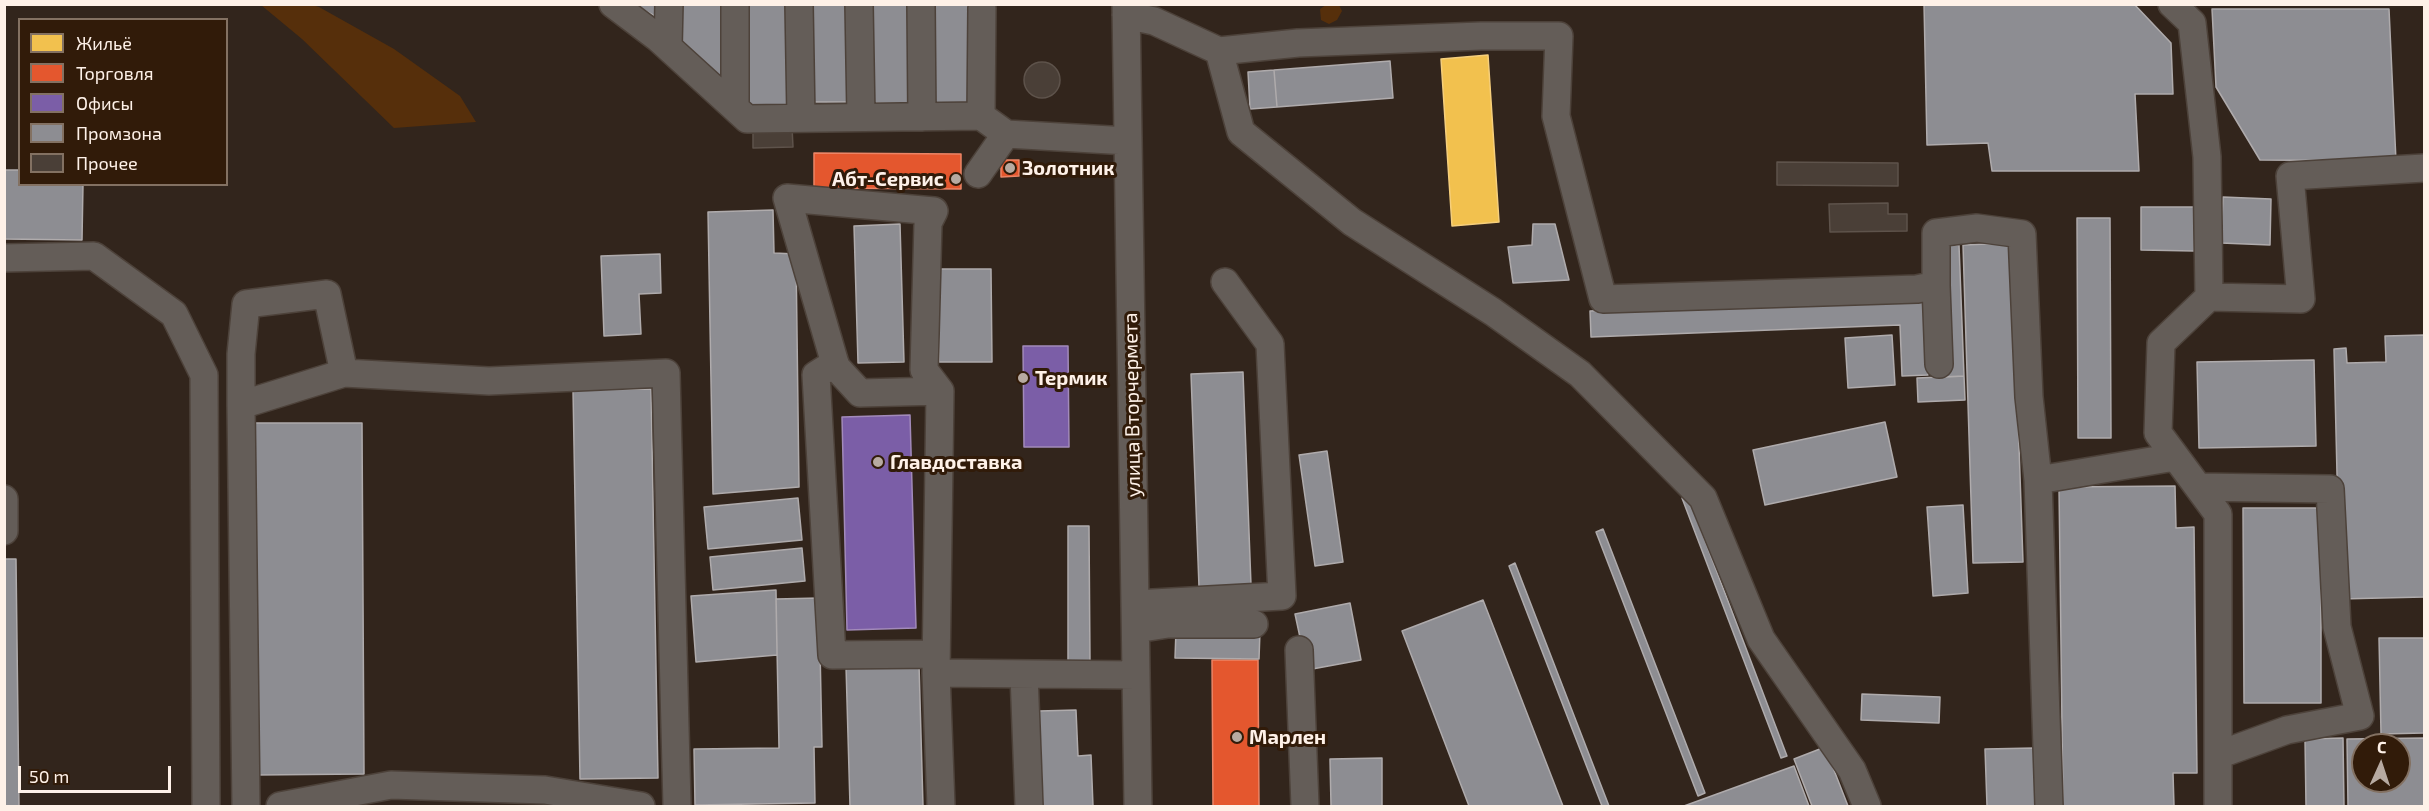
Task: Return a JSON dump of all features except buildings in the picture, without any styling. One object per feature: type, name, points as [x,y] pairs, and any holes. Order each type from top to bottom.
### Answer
[{"type":"street","points":[[612,4],[668,47],[747,119],[981,116],[1006,134],[1128,141]]},
{"type":"street","points":[[668,47],[669,4]]},
{"type":"street","points":[[735,4],[735,108]]},
{"type":"street","points":[[799,4],[801,118]]},
{"type":"street","points":[[859,4],[861,117]]},
{"type":"street","points":[[921,4],[922,117]]},
{"type":"street","points":[[2172,4],[2192,23],[2207,157],[2209,297]]},
{"type":"street","points":[[981,116],[982,8]]},
{"type":"street","points":[[1126,10],[1219,51],[1298,43],[1481,36],[1559,36],[1556,116],[1603,299],[1917,289],[1936,285]]},
{"type":"street","name":"улица Вторчермета","points":[[1126,10],[1138,807]]},
{"type":"street","points":[[1219,51],[1241,132],[1352,222],[1493,312],[1580,374],[1702,498],[1761,639],[1852,770],[1867,807]]},
{"type":"street","points":[[978,174],[1006,134]]},
{"type":"street","points":[[2218,807],[2218,514],[2158,433],[2161,344],[2209,297],[2301,299],[2290,176],[2424,168]]},
{"type":"street","points":[[940,391],[860,393],[835,363],[787,198],[934,211],[928,223],[924,370],[940,391],[936,664],[941,807]]},
{"type":"street","points":[[1939,364],[1936,233],[1977,228],[2022,234],[2029,397],[2038,480],[2049,807]]},
{"type":"street","points":[[4,258],[94,256],[174,314],[204,375],[206,807]]},
{"type":"street","points":[[1135,616],[1282,596],[1270,344],[1225,282]]},
{"type":"street","points":[[246,807],[241,354],[246,304],[327,294],[345,373]]},
{"type":"street","points":[[835,363],[816,375],[832,655],[1024,674],[1136,675]]},
{"type":"street","points":[[241,405],[345,373],[489,381],[666,373],[677,807]]},
{"type":"street","points":[[2038,480],[2175,457]]},
{"type":"street","points":[[2198,487],[2330,489],[2337,627],[2360,716],[2288,730],[2218,755]]},
{"type":"street","points":[[4,499],[4,531]]},
{"type":"street","points":[[1135,616],[1168,624],[1254,624]]},
{"type":"street","points":[[1299,650],[1305,807]]},
{"type":"street","points":[[1024,674],[1029,807]]},
{"type":"street","points":[[280,807],[391,785],[545,790],[641,807]]},
{"type":"shaded area","points":[[308,4],[319,7],[394,49],[460,96],[476,122],[394,128],[302,39],[261,5]]},
{"type":"shaded area","points":[[1326,5],[1339,5],[1342,11],[1337,20],[1329,24],[1321,20],[1320,9]]},
{"type":"place","name":"Золотник","points":[[1010,168]]},
{"type":"place","name":"Абт-Сервис","points":[[956,179]]},
{"type":"place","name":"Термик","points":[[1023,378]]},
{"type":"place","name":"Главдоставка","points":[[878,462]]},
{"type":"place","name":"Марлен","points":[[1237,737]]}]
